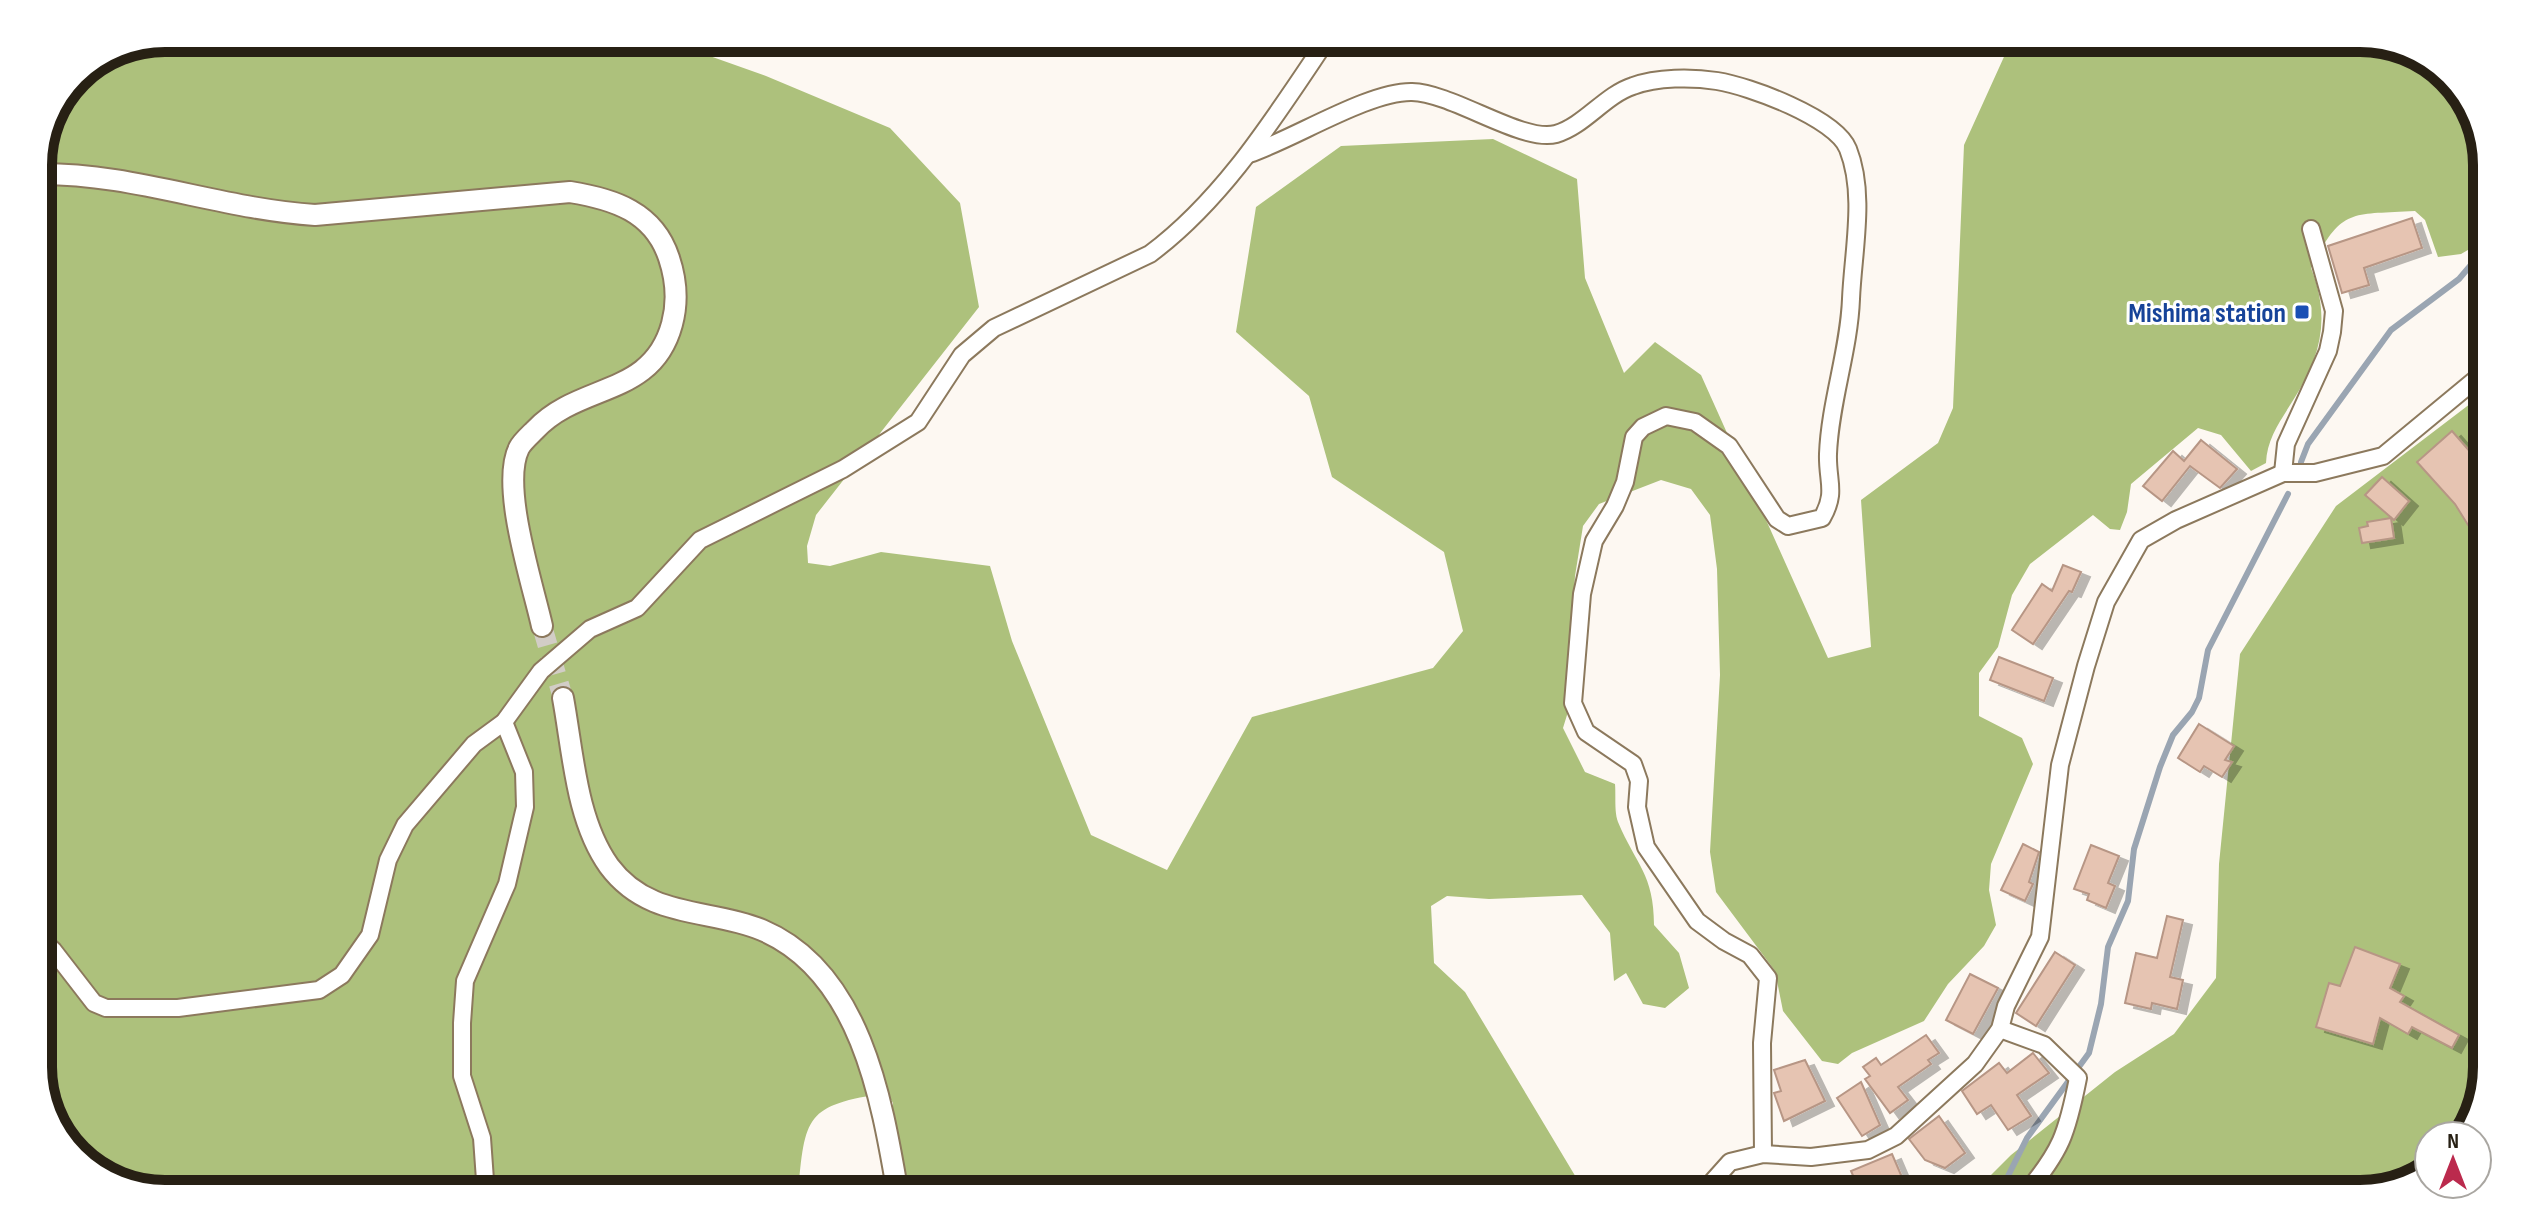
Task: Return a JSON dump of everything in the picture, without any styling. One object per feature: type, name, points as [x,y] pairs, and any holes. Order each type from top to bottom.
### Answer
[{"type":"street","points":[[52,949],[94,1003],[106,1008],[178,1008],[319,990],[342,975],[370,935],[388,860],[405,825],[474,744],[504,722],[541,671],[590,629],[637,608],[700,540],[843,469],[918,422],[962,355],[994,328],[1150,254],[1171,238],[1249,154],[1318,52]]},
{"type":"street","points":[[1249,154],[1395,93],[1431,94],[1532,132],[1556,134],[1632,86],[1661,80],[1715,81],[1745,87],[1831,128],[1847,145],[1857,176],[1849,340],[1828,455],[1832,500],[1822,518],[1788,526],[1777,519],[1729,446],[1695,422],[1666,416],[1643,427],[1634,437],[1625,482],[1594,541],[1582,594],[1573,703],[1586,732],[1633,764],[1639,781],[1637,807],[1646,847],[1697,921],[1750,955],[1768,978],[1762,1043],[1763,1154]]},
{"type":"street","points":[[52,175],[122,179],[291,214],[315,215],[570,192],[608,198],[644,217],[662,239],[676,288],[674,318],[667,344],[639,374],[617,386],[554,410],[519,448],[515,511],[542,626]]},
{"type":"street","points":[[2283,473],[2286,444],[2328,351],[2332,332],[2334,311],[2311,229]]},
{"type":"street","points":[[1714,1180],[1730,1162],[1763,1154],[1825,1156],[1868,1150],[1896,1136],[1975,1064],[2000,1029],[2006,1006],[2040,937],[2060,765],[2106,602],[2141,540],[2283,473],[2315,473],[2383,456],[2473,382]]},
{"type":"street","points":[[563,698],[584,806],[593,838],[610,867],[629,886],[657,903],[762,930],[795,950],[824,976],[842,1001],[887,1130],[896,1180]]},
{"type":"street","points":[[485,1180],[482,1138],[462,1076],[462,1023],[465,981],[507,884],[525,807],[524,772],[504,722]]},
{"type":"street","points":[[2000,1029],[2044,1045],[2072,1073],[2068,1125],[2055,1158],[2037,1180]]},
{"type":"green space","points":[[165,52],[698,52],[766,76],[890,128],[960,203],[979,307],[816,515],[807,546],[808,563],[830,566],[881,552],[990,566],[1012,641],[1091,835],[1167,870],[1252,717],[1433,668],[1463,631],[1444,552],[1332,477],[1309,396],[1236,332],[1256,207],[1341,146],[1493,139],[1577,179],[1585,278],[1624,373],[1655,342],[1701,375],[1828,658],[1871,647],[1861,500],[1938,443],[1953,408],[1964,145],[2006,52],[2382,54],[2423,71],[2454,102],[2467,129],[2473,157],[2473,247],[2461,254],[2438,257],[2425,220],[2415,211],[2362,215],[2340,224],[2311,268],[2321,304],[2316,353],[2302,385],[2274,431],[2266,463],[2251,471],[2221,435],[2198,428],[2131,484],[2127,512],[2120,530],[2110,529],[2093,515],[2030,564],[2012,595],[1998,647],[1979,673],[1979,716],[2022,738],[2033,764],[1991,864],[1989,890],[1996,925],[1984,946],[1948,984],[1924,1021],[1852,1053],[1838,1064],[1822,1061],[1783,1011],[1775,971],[1716,892],[1710,852],[1720,675],[1717,569],[1710,515],[1691,489],[1661,480],[1599,504],[1583,526],[1575,576],[1567,715],[1563,728],[1585,772],[1615,784],[1617,818],[1647,881],[1654,925],[1679,953],[1689,988],[1665,1008],[1643,1004],[1626,973],[1614,981],[1610,933],[1582,895],[1489,899],[1447,896],[1431,906],[1434,963],[1465,992],[1578,1180],[890,1180],[893,1103],[887,1093],[839,1103],[825,1110],[814,1119],[803,1147],[799,1180],[165,1180],[136,1176],[115,1168],[90,1152],[71,1130],[58,1103],[52,1075],[52,157],[56,136],[75,96],[108,67],[143,54]]},
{"type":"green space","points":[[2473,402],[2473,1067],[2471,1089],[2461,1117],[2459,1120],[2413,1120],[2413,1167],[2375,1179],[1986,1180],[2011,1155],[2115,1072],[2174,1034],[2216,978],[2219,864],[2240,654],[2336,506]]},
{"type":"building","points":[[2412,218],[2422,248],[2364,268],[2369,285],[2342,293],[2328,246]]},
{"type":"building","points":[[2452,431],[2473,455],[2473,522],[2468,525],[2455,504],[2417,462]]},
{"type":"building","points":[[2201,440],[2237,469],[2220,488],[2190,466],[2162,501],[2143,486],[2173,451],[2184,461]]},
{"type":"building","points":[[2382,477],[2409,501],[2394,520],[2365,495]]},
{"type":"building","points":[[2391,518],[2394,538],[2362,543],[2359,528],[2368,526],[2367,522]]},
{"type":"building","points":[[2063,565],[2081,572],[2072,592],[2069,591],[2033,644],[2012,630],[2042,584],[2052,591]]},
{"type":"building","points":[[1999,657],[2053,678],[2044,701],[1990,680]]},
{"type":"building","points":[[2199,724],[2234,746],[2225,760],[2232,762],[2222,777],[2204,766],[2200,772],[2178,758]]},
{"type":"building","points":[[2023,844],[2039,852],[2029,882],[2033,884],[2025,901],[2001,890]]},
{"type":"building","points":[[2091,845],[2119,856],[2108,883],[2115,886],[2106,908],[2087,900],[2089,894],[2074,889]]},
{"type":"building","points":[[2167,916],[2183,920],[2170,977],[2183,980],[2177,1009],[2152,1003],[2151,1009],[2125,1003],[2136,953],[2157,958]]},
{"type":"building","points":[[2355,947],[2400,964],[2390,988],[2404,996],[2400,1002],[2459,1035],[2452,1048],[2412,1027],[2408,1034],[2380,1018],[2373,1044],[2316,1027],[2329,983],[2340,986]]},
{"type":"building","points":[[2055,952],[2075,965],[2036,1026],[2016,1013]]},
{"type":"building","points":[[1970,974],[1998,988],[1973,1034],[1946,1020]]},
{"type":"building","points":[[1926,1035],[1939,1053],[1928,1060],[1931,1064],[1898,1087],[1908,1100],[1890,1113],[1865,1079],[1870,1076],[1863,1067],[1876,1058],[1881,1065]]},
{"type":"building","points":[[2033,1053],[2049,1073],[2017,1095],[2031,1116],[2008,1130],[1991,1105],[1977,1114],[1962,1091],[1999,1063],[2007,1073]]},
{"type":"building","points":[[1805,1060],[1825,1101],[1784,1121],[1774,1093],[1781,1091],[1774,1070]]},
{"type":"building","points":[[1861,1082],[1880,1125],[1862,1136],[1837,1098]]},
{"type":"building","points":[[1939,1116],[1965,1153],[1945,1168],[1925,1160],[1909,1139]]},
{"type":"building","points":[[1892,1154],[1903,1180],[1855,1180],[1851,1171]]},
{"type":"waterway","points":[[2301,462],[2308,444],[2391,330],[2459,279],[2473,262]]},
{"type":"waterway","points":[[2006,1180],[2027,1138],[2089,1053],[2101,1004],[2108,947],[2128,901],[2134,849],[2160,767],[2173,735],[2199,698],[2208,650],[2288,494]]},
{"type":"tunnel","points":[[542,626],[563,698]]},
{"type":"place","name":"Mishima station","points":[[2302,312]]}]
